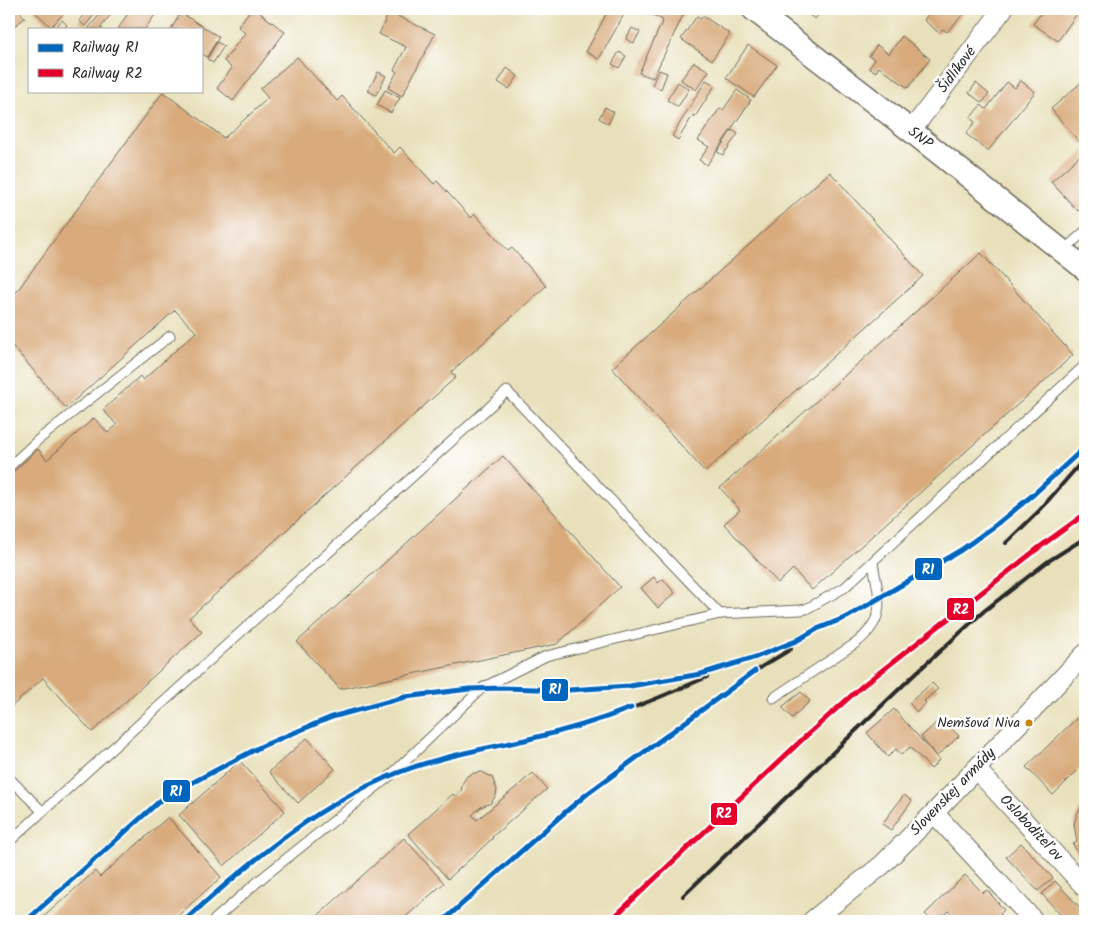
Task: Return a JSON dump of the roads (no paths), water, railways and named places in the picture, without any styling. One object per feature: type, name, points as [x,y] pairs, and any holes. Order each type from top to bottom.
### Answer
[{"type":"street","name":"SNP","points":[[753,9],[910,130],[1085,270]]},
{"type":"street","name":"Šidlíkové","points":[[910,130],[1003,9]]},
{"type":"street","name":"Slovenskej armády","points":[[812,921],[882,865],[1085,654]]},
{"type":"street","name":"Osloboditeľov","points":[[976,769],[1085,886]]},
{"type":"street","points":[[934,813],[1034,921]]},
{"type":"lane","points":[[1063,252],[1085,231]]},
{"type":"lane","points":[[9,467],[38,440],[170,336]]},
{"type":"lane","points":[[213,921],[262,878],[390,776],[482,688],[546,656],[720,614],[806,609],[844,588],[1085,365]]},
{"type":"lane","points":[[9,842],[507,391],[720,614]]},
{"type":"lane","points":[[772,698],[856,643],[867,635],[874,626],[879,599],[873,563]]},
{"type":"lane","points":[[9,778],[42,811]]},
{"type":"railway","points":[[26,921],[163,798],[262,746],[332,717],[405,697],[469,689],[569,690],[630,686],[701,674],[756,657],[847,617],[961,550],[1034,494],[1085,447]]},
{"type":"railway","points":[[1006,543],[1039,511],[1085,458]]},
{"type":"railway","points":[[831,713],[879,671],[1085,514]]},
{"type":"railway","points":[[683,896],[917,672],[984,611],[1047,562],[1085,538]]},
{"type":"railway","points":[[443,921],[587,794],[709,703],[791,649]]},
{"type":"railway","points":[[184,921],[229,881],[300,825],[325,808],[379,780],[425,763],[583,725],[637,706],[707,677]]},
{"type":"rail line","name":"R1","points":[[26,921],[163,798],[262,746],[332,717],[405,697],[469,689],[569,690],[630,686],[701,674],[756,657],[847,617],[961,550],[1034,494],[1085,447]]},
{"type":"rail line","name":"R2","points":[[610,921],[806,736],[861,687],[1041,546],[1085,514]]},
{"type":"rail line","name":"R1","points":[[443,921],[587,794],[755,671]]},
{"type":"rail line","name":"R1","points":[[184,921],[290,833],[348,796],[379,781],[440,759],[555,733],[631,708]]},
{"type":"place","name":"Nemšová Niva","points":[[1029,723]]}]
